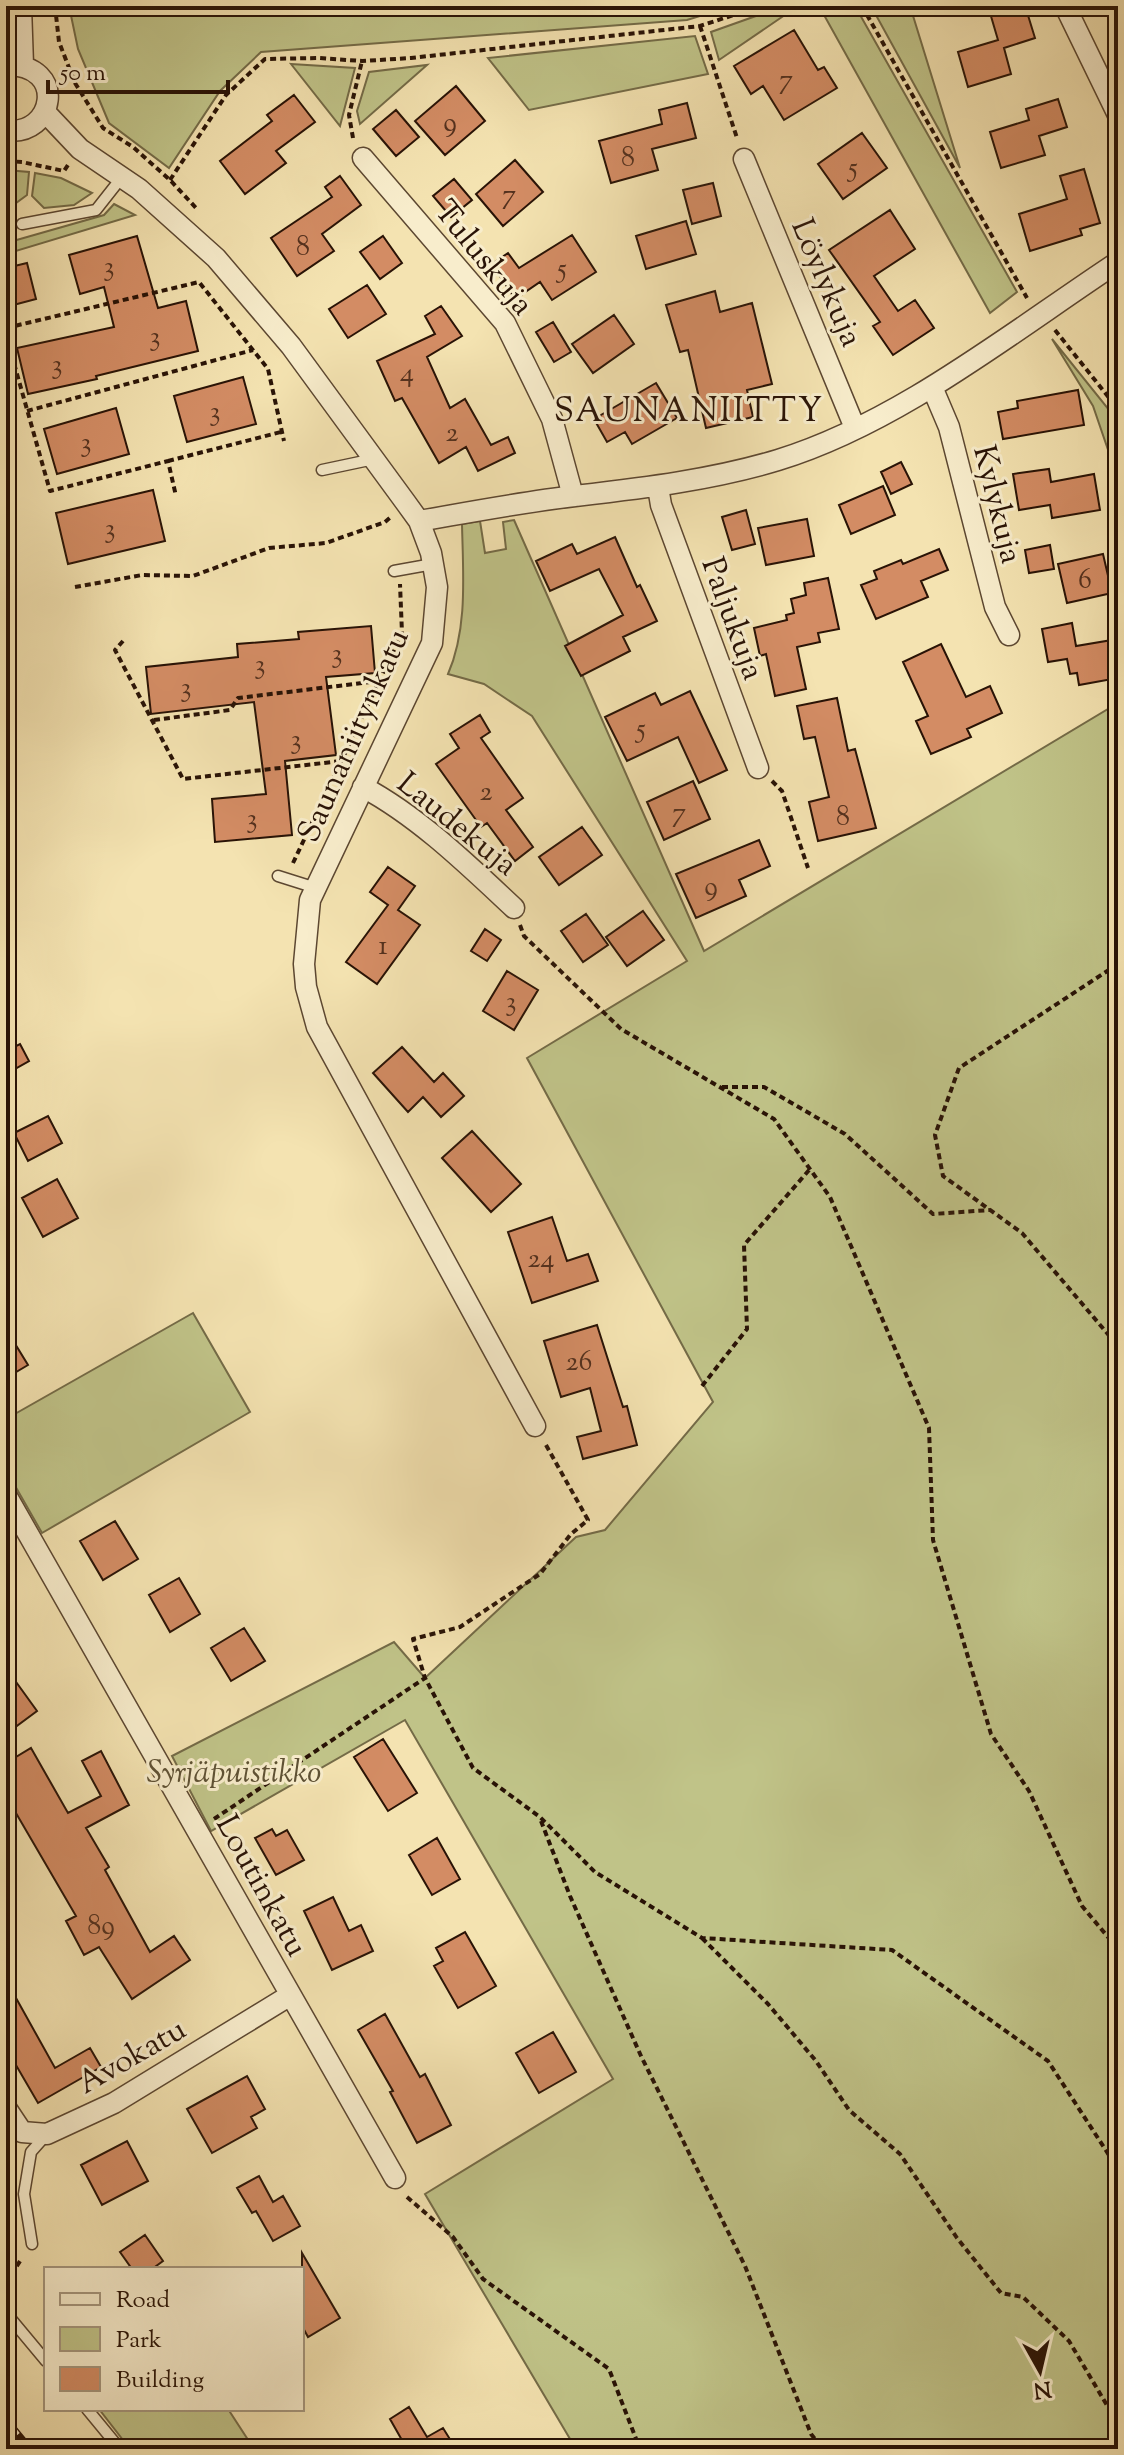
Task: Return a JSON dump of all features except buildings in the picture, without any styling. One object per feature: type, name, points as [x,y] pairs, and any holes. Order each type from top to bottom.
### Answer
[{"type":"street","points":[[6,130],[24,130],[38,122],[45,112],[48,99],[46,87],[33,69],[14,65],[21,6]]},
{"type":"street","points":[[1065,6],[1118,115]]},
{"type":"street","name":"Saunaniitynkatu","points":[[45,112],[80,149],[139,189],[216,258],[291,346],[419,521],[437,587],[432,643],[310,900],[304,964],[306,987],[317,1027],[535,1426]]},
{"type":"street","name":"Tuluskuja","points":[[363,158],[505,323],[552,419],[573,496]]},
{"type":"street","name":"Löylykuja","points":[[744,159],[855,428]]},
{"type":"street","points":[[419,521],[573,496],[658,487],[779,460],[855,428],[932,387],[1118,262]]},
{"type":"street","name":"Kylykuja","points":[[932,387],[949,427],[995,607],[1009,635]]},
{"type":"street","name":"Paljukuja","points":[[658,487],[661,505],[758,768]]},
{"type":"street","name":"Laudekuja","points":[[363,787],[391,802],[514,908]]},
{"type":"street","name":"Loutinkatu","points":[[6,1495],[395,2178]]},
{"type":"street","name":"Avokatu","points":[[47,2134],[114,2103],[289,1996]]},
{"type":"street","points":[[6,2108],[22,2132],[47,2134]]},
{"type":"lane","points":[[22,224],[96,210],[122,177]]},
{"type":"lane","points":[[322,470],[374,459]]},
{"type":"lane","points":[[397,571],[433,564]]},
{"type":"lane","points":[[282,877],[316,888]]},
{"type":"lane","points":[[32,2244],[24,2194],[31,2152],[47,2134]]},
{"type":"lane","points":[[6,2313],[44,2359]]},
{"type":"lane","points":[[89,2411],[120,2449]]},
{"type":"path","points":[[55,6],[59,42],[75,83],[103,128],[133,147],[201,213]]},
{"type":"path","points":[[170,180],[226,95],[265,59],[362,61],[700,26],[761,6]]},
{"type":"path","points":[[862,6],[1027,298],[1015,306]]},
{"type":"path","points":[[700,26],[744,159]]},
{"type":"path","points":[[362,61],[349,115],[351,135],[363,158]]},
{"type":"path","points":[[6,328],[199,282],[268,369],[284,441]]},
{"type":"path","points":[[1041,312],[1118,409]]},
{"type":"path","points":[[6,335],[50,491],[281,432]]},
{"type":"path","points":[[27,411],[254,350]]},
{"type":"path","points":[[168,461],[176,496]]},
{"type":"path","points":[[75,587],[142,575],[193,576],[269,548],[326,543],[385,522],[406,503]]},
{"type":"path","points":[[282,877],[402,633],[397,571]]},
{"type":"path","points":[[123,641],[115,650],[183,779],[341,761]]},
{"type":"path","points":[[152,720],[230,710],[238,698],[379,681]]},
{"type":"path","points":[[758,768],[782,791],[808,868]]},
{"type":"path","points":[[514,908],[524,936],[621,1029],[774,1119],[830,1197],[929,1428],[933,1540],[991,1734],[1029,1791],[1082,1906],[1118,1949]]},
{"type":"path","points":[[1118,964],[959,1068],[935,1135],[943,1176],[1022,1233],[1118,1346]]},
{"type":"path","points":[[720,1087],[764,1087],[845,1134],[933,1214],[990,1210]]},
{"type":"path","points":[[702,1386],[747,1329],[744,1245],[810,1169]]},
{"type":"path","points":[[535,1426],[588,1520],[571,1534],[540,1574],[460,1627],[413,1639],[425,1678],[473,1768],[540,1817],[595,1872],[702,1938],[768,2004],[807,2049],[849,2110],[900,2154],[957,2238],[1001,2293],[1023,2297],[1069,2341],[1118,2424]]},
{"type":"path","points":[[198,1829],[425,1678]]},
{"type":"path","points":[[540,1817],[570,1896],[641,2056],[745,2266],[811,2434],[823,2449]]},
{"type":"path","points":[[702,1938],[892,1950],[1048,2061],[1118,2169]]},
{"type":"path","points":[[395,2178],[410,2202],[453,2237],[483,2279],[609,2369],[640,2449]]},
{"type":"path","points":[[6,2283],[32,2244]]},
{"type":"green space","points":[[69,6],[732,6],[687,20],[261,52],[220,91],[169,168],[109,123],[78,49]]},
{"type":"green space","points":[[784,6],[798,6],[719,60],[711,32]]},
{"type":"green space","points":[[819,6],[855,6],[1017,292],[990,313]]},
{"type":"green space","points":[[871,6],[910,6],[960,168]]},
{"type":"green space","points":[[695,36],[708,74],[529,110],[488,58]]},
{"type":"green space","points":[[291,64],[355,68],[340,126]]},
{"type":"green space","points":[[427,65],[360,124],[357,111],[369,72]]},
{"type":"green space","points":[[6,170],[29,172],[27,195],[16,203],[6,205]]},
{"type":"green space","points":[[35,173],[61,178],[92,193],[74,205],[44,208],[32,196]]},
{"type":"green space","points":[[114,204],[135,215],[6,254],[6,243],[104,215]]},
{"type":"green space","points":[[1052,339],[1118,421],[1118,479],[1093,406]]},
{"type":"green space","name":"Syrjäpuistikko","points":[[514,520],[704,951],[1118,703],[1118,2449],[576,2449],[425,2194],[613,2079],[405,1720],[211,1831],[172,1756],[394,1642],[425,1678],[576,1537],[605,1530],[713,1402],[527,1058],[687,961],[532,716],[484,684],[448,674],[461,620],[462,524],[480,521],[485,553],[506,549],[503,522]]},
{"type":"green space","points":[[193,1313],[250,1412],[42,1533],[6,1470],[6,1419]]},
{"type":"green space","points":[[101,2411],[229,2411],[254,2449],[130,2449]]},
{"type":"railway","points":[[6,2421],[29,2449]]},
{"type":"district","name":"SAUNANIITTY","points":[[689,409]]}]
